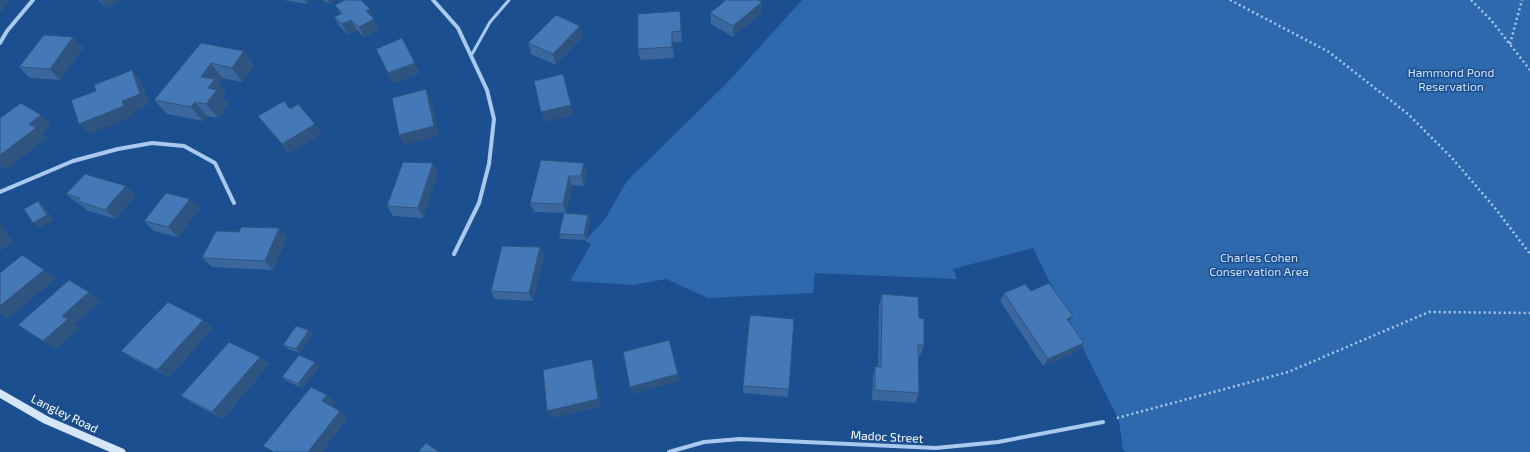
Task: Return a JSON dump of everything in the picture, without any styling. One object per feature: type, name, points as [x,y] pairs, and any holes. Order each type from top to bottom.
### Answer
[{"type":"street","points":[[0,42],[7,31],[33,0]]},
{"type":"street","points":[[433,0],[458,28],[488,90],[494,119],[488,164],[479,203],[454,254]]},
{"type":"street","points":[[0,192],[73,161],[118,149],[152,143],[184,146],[215,163],[234,203]]},
{"type":"street","name":"Langley Road","points":[[0,393],[46,420],[121,452]]},
{"type":"street","name":"Madoc Street","points":[[669,452],[716,440],[909,448],[966,446],[998,442],[1103,422]]},
{"type":"lane","points":[[471,56],[490,22],[509,0]]},
{"type":"path","points":[[1230,0],[1329,52],[1408,114],[1452,158],[1496,208],[1530,254]]},
{"type":"path","points":[[1471,0],[1491,20],[1530,70]]},
{"type":"path","points":[[1510,45],[1522,0]]},
{"type":"path","points":[[1103,422],[1288,372],[1429,312],[1530,313]]},
{"type":"green space","name":"Charles Cohen Conservation Area","points":[[802,0],[1530,0],[1530,452],[1126,452],[1123,450],[1119,420],[1033,248],[953,269],[957,279],[815,273],[813,293],[708,298],[666,279],[633,285],[570,281],[591,244],[585,241],[605,219],[627,181],[726,84]]},
{"type":"building","points":[[345,0],[361,0],[370,9],[366,11],[374,19],[359,27],[351,20],[342,24],[334,17],[342,13],[335,5]]},
{"type":"building","points":[[726,0],[758,0],[762,2],[733,26],[710,13]]},
{"type":"building","points":[[680,11],[681,31],[672,32],[672,47],[638,49],[638,14]]},
{"type":"building","points":[[556,15],[580,26],[553,54],[528,43]]},
{"type":"building","points":[[44,35],[73,37],[50,69],[19,67]]},
{"type":"building","points":[[402,38],[415,63],[388,73],[376,49]]},
{"type":"building","points":[[201,43],[244,51],[232,68],[211,63],[201,77],[215,79],[208,88],[217,90],[206,104],[195,102],[191,107],[154,100]]},
{"type":"building","points":[[132,70],[140,94],[122,101],[124,106],[79,124],[71,100],[96,91],[94,85]]},
{"type":"building","points":[[563,74],[571,105],[541,112],[534,81]]},
{"type":"building","points":[[426,89],[434,126],[399,135],[392,98]]},
{"type":"building","points":[[284,101],[290,109],[298,104],[315,124],[282,144],[258,116]]},
{"type":"building","points":[[21,103],[41,115],[29,124],[36,128],[0,155],[0,118]]},
{"type":"building","points":[[541,160],[584,163],[581,176],[569,176],[563,204],[530,203]]},
{"type":"building","points":[[403,162],[433,163],[418,208],[387,206]]},
{"type":"building","points":[[85,174],[126,186],[105,210],[77,201],[80,198],[66,194]]},
{"type":"building","points":[[166,193],[190,199],[168,227],[144,221]]},
{"type":"building","points":[[38,201],[47,215],[33,223],[24,209]]},
{"type":"building","points":[[564,213],[588,215],[584,235],[559,234]]},
{"type":"building","points":[[241,227],[279,228],[265,261],[202,258],[216,231],[239,232]]},
{"type":"building","points":[[502,246],[540,247],[529,293],[491,291]]},
{"type":"building","points":[[22,255],[44,270],[0,306],[0,273]]},
{"type":"building","points":[[69,280],[89,292],[62,316],[68,319],[43,341],[18,325]]},
{"type":"building","points":[[1049,283],[1073,316],[1067,319],[1084,343],[1048,359],[1004,293],[1025,284],[1031,291]]},
{"type":"building","points":[[882,294],[918,297],[919,318],[924,319],[924,345],[918,345],[919,393],[875,390],[875,366],[881,367]]},
{"type":"building","points":[[168,302],[203,320],[157,370],[121,351]]},
{"type":"building","points":[[750,315],[794,319],[789,389],[743,386]]},
{"type":"building","points":[[296,326],[309,330],[296,349],[283,345]]},
{"type":"building","points":[[669,340],[678,374],[630,387],[623,352]]},
{"type":"building","points":[[229,342],[260,357],[212,412],[181,396]]},
{"type":"building","points":[[299,355],[315,362],[298,384],[282,377]]},
{"type":"building","points":[[592,359],[598,399],[547,411],[543,370]]},
{"type":"building","points":[[311,387],[327,395],[322,401],[340,411],[308,452],[274,452],[263,446]]},
{"type":"building","points":[[426,443],[439,452],[418,452]]},
{"type":"park label","name":"Hammond Pond Reservation","points":[[1451,79]]}]
